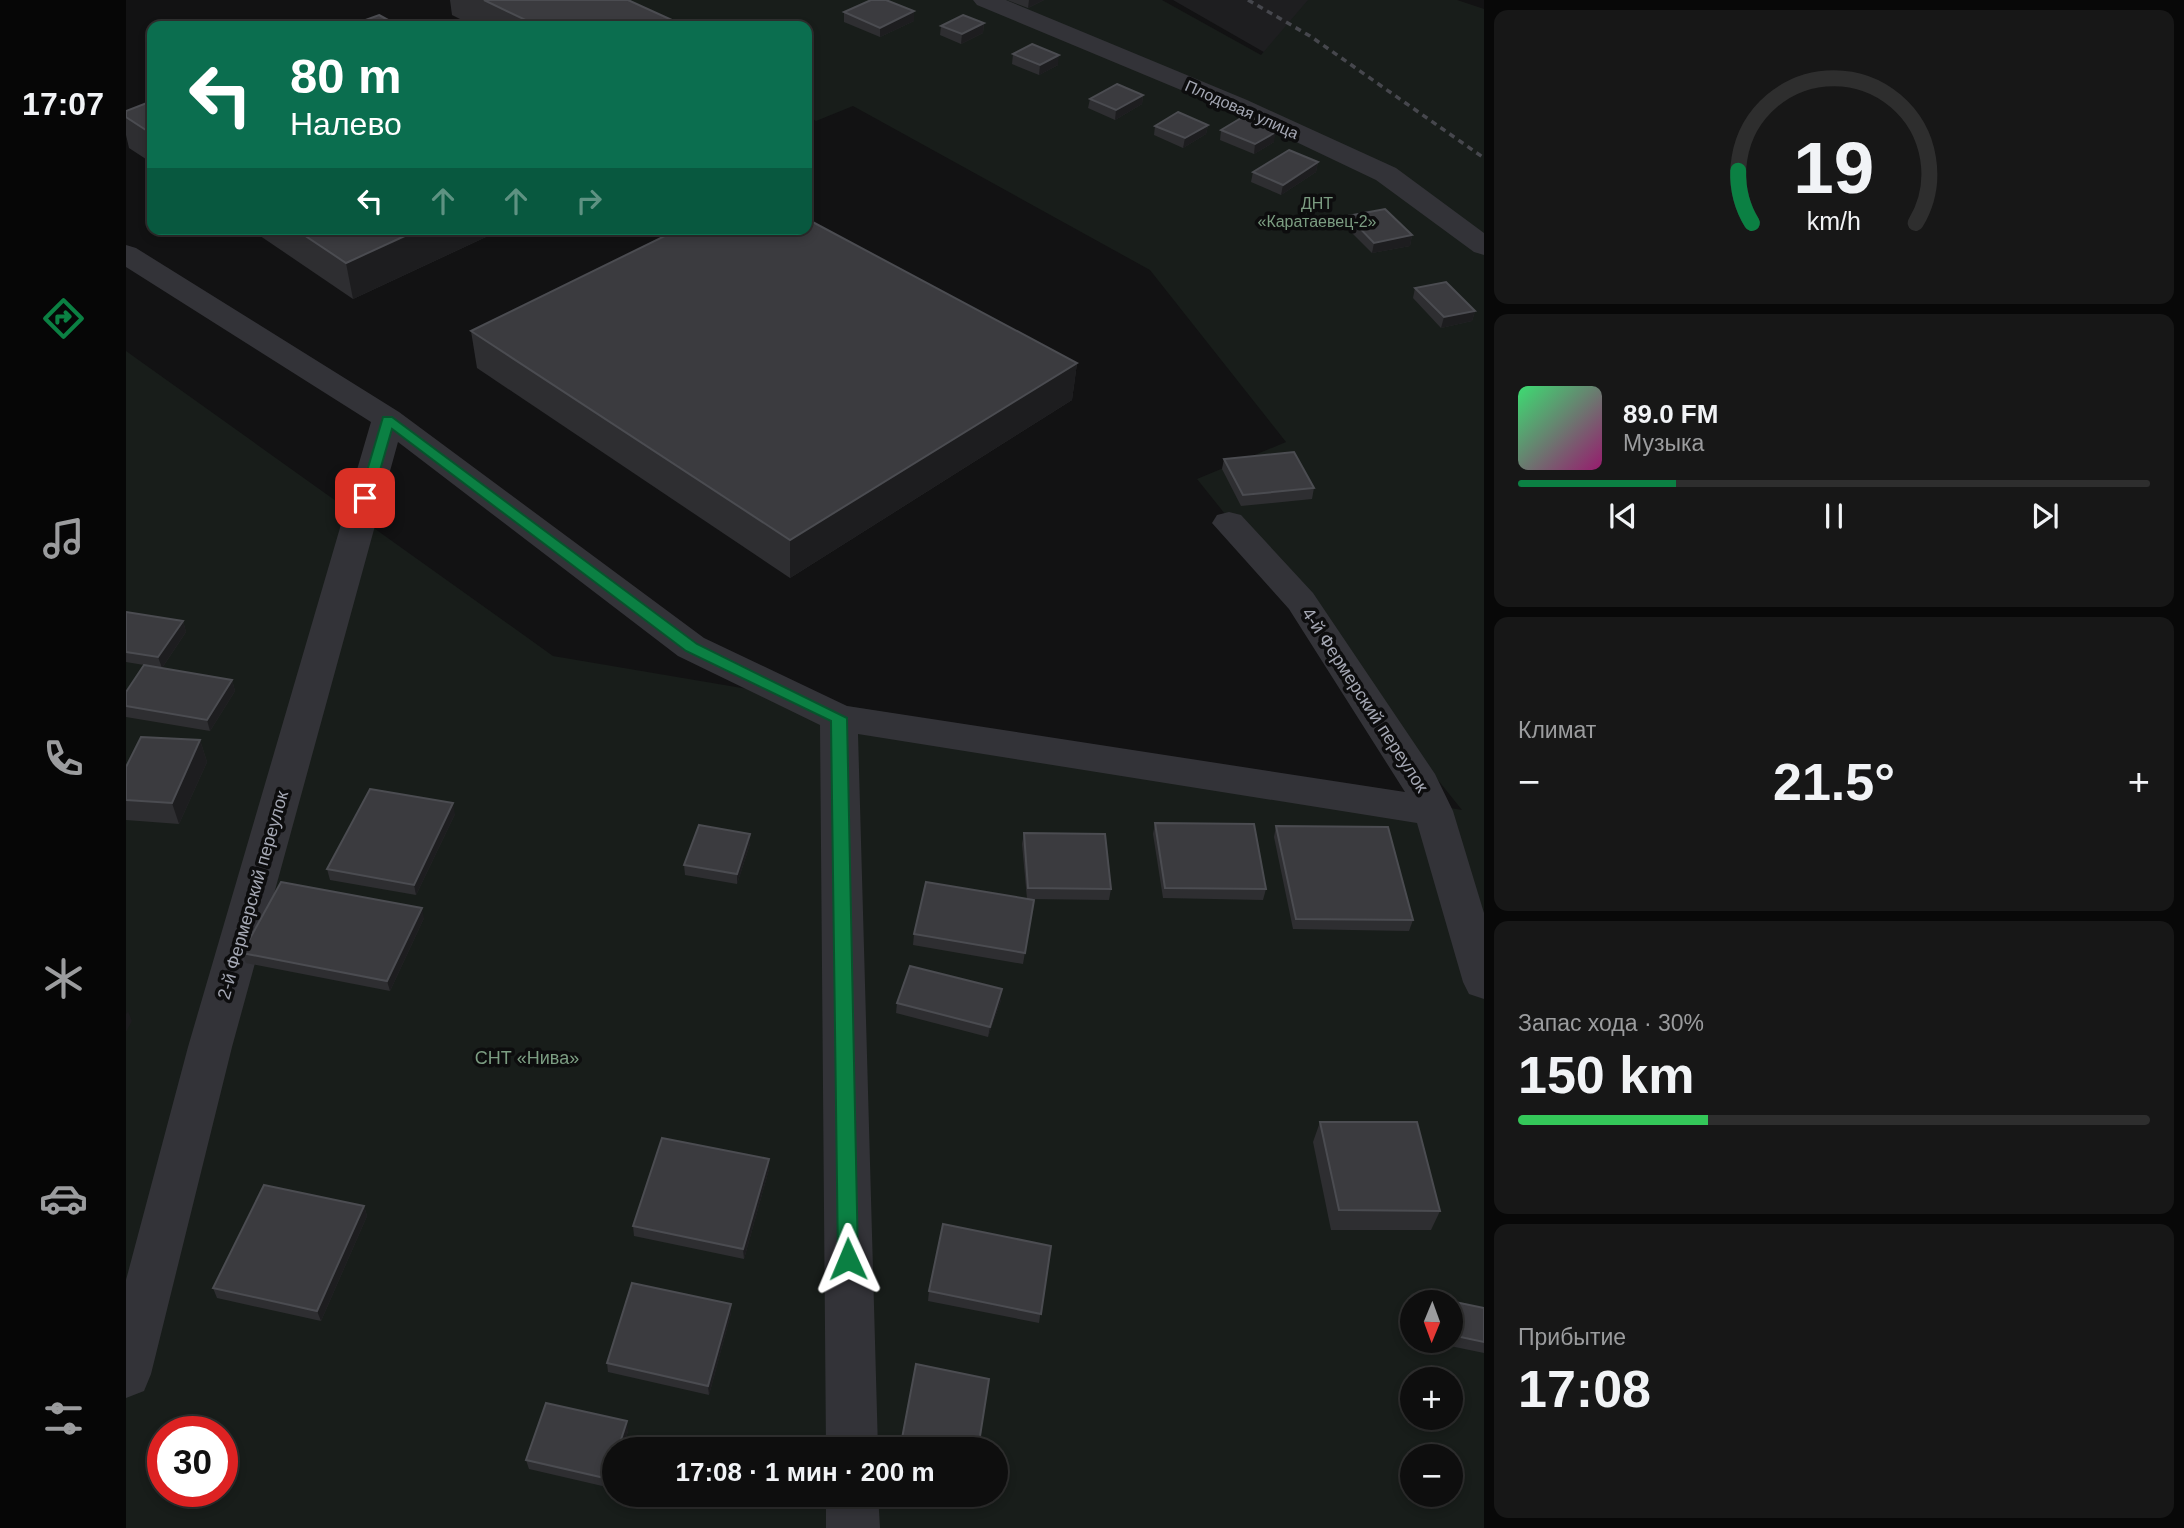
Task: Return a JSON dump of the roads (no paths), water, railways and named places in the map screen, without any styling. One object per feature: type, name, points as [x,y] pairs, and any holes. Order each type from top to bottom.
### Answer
[{"type":"street","name":"Плодовая улица","points":[[985,0],[1238,105],[1386,174],[1484,246]]},
{"type":"street","points":[[126,254],[388,419],[691,647],[839,718],[1433,811]]},
{"type":"street","name":"2-й Фермерский переулок","points":[[126,1374],[210,1047],[388,419]]},
{"type":"street","name":"4-й Фермерский переулок","points":[[1229,523],[1301,601],[1416,774],[1433,811],[1484,982]]},
{"type":"street","points":[[839,718],[852,1437]]},
{"type":"street","points":[[852,1507],[853,1528]]},
{"type":"railway","points":[[1248,0],[1310,36],[1484,158]]},
{"type":"park label","name":"ДНТ «Каратаевец-2»","points":[[1317,212]]},
{"type":"park label","name":"СНТ «Нива»","points":[[527,1058]]}]
